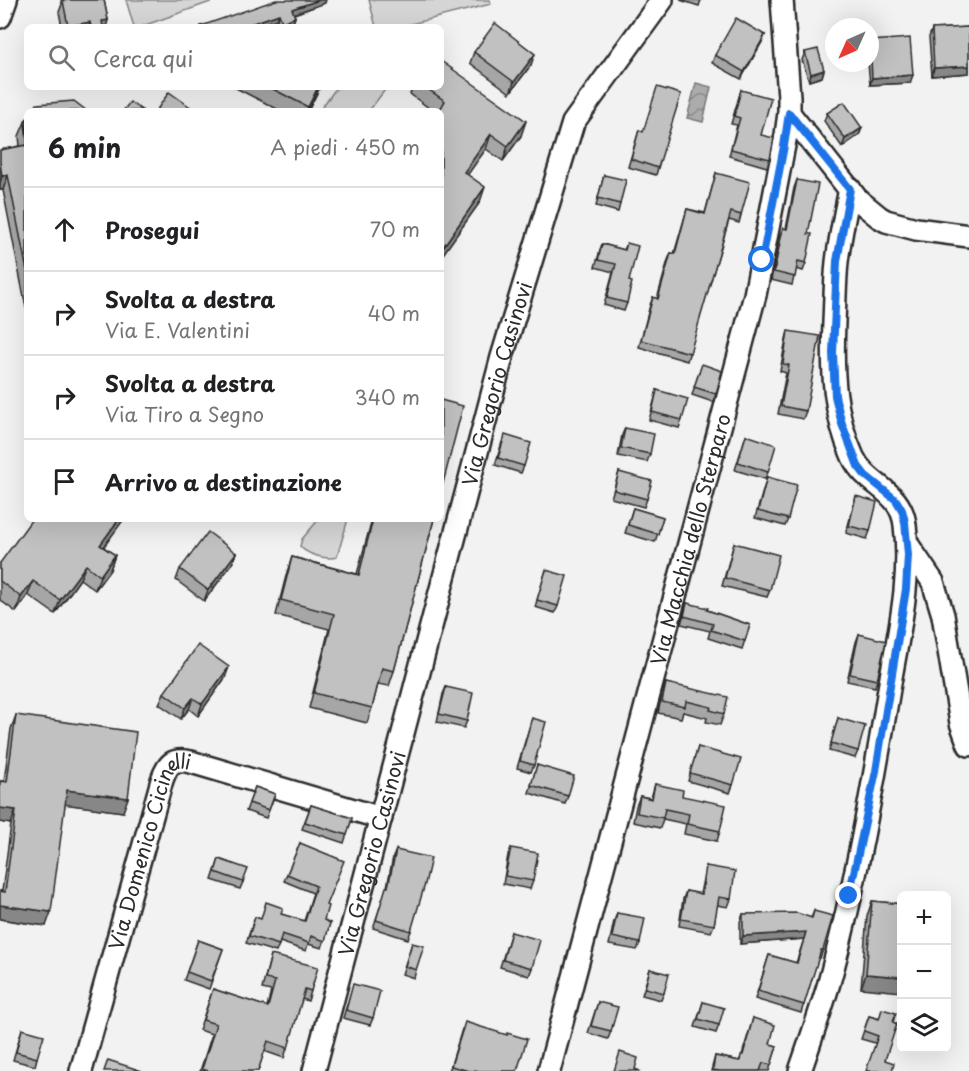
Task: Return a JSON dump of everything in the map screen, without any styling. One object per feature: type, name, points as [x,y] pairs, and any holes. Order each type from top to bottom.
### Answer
[{"type":"street","points":[[0,17],[6,0]]},
{"type":"street","name":"Via Gregorio Casinovi","points":[[314,1071],[502,357],[573,123],[662,0]]},
{"type":"street","name":"Via Macchia dello Sterparo","points":[[549,1071],[753,303],[789,113],[782,0]]},
{"type":"street","points":[[789,113],[867,209],[886,221],[916,229],[969,236]]},
{"type":"street","points":[[800,1071],[838,948],[876,771],[908,567],[905,522],[899,505],[858,466],[839,414],[835,396],[833,353],[837,261],[850,189]]},
{"type":"street","points":[[907,544],[933,582],[940,604],[960,723],[969,745]]},
{"type":"street","name":"Via Domenico Cicinelli","points":[[81,1071],[162,780],[172,762],[181,760],[191,762],[381,818]]},
{"type":"shaded area","points":[[126,0],[216,0],[148,24],[133,24]]},
{"type":"shaded area","points":[[369,0],[490,0],[491,4],[411,24],[375,24]]},
{"type":"shaded area","points":[[335,90],[385,90],[371,108],[321,108]]},
{"type":"shaded area","points":[[316,522],[347,522],[337,557],[328,558],[307,552],[300,546],[302,539]]},
{"type":"water","points":[[696,83],[711,87],[703,122],[687,118]]},
{"type":"building","points":[[104,0],[108,20],[102,21],[102,24],[90,24],[90,22],[68,24],[63,1]]},
{"type":"building","points":[[276,0],[319,0],[292,9],[295,17],[282,22],[279,14],[250,24],[207,24]]},
{"type":"building","points":[[736,18],[765,35],[744,72],[715,55]]},
{"type":"building","points":[[495,23],[535,54],[514,82],[474,52]]},
{"type":"building","points":[[969,27],[969,66],[934,68],[932,29]]},
{"type":"building","points":[[910,38],[913,75],[872,78],[872,72],[879,72],[879,40]]},
{"type":"building","points":[[818,49],[824,70],[811,74],[805,52]]},
{"type":"building","points":[[444,63],[526,121],[508,146],[491,134],[464,172],[485,187],[444,246],[444,108],[441,108],[445,101],[429,90],[444,90]]},
{"type":"building","points":[[657,87],[681,94],[658,168],[631,159],[639,130],[643,132]]},
{"type":"building","points":[[275,90],[316,90],[308,107]]},
{"type":"building","points":[[741,90],[771,98],[761,135],[774,138],[770,159],[731,149],[740,118],[734,116]]},
{"type":"building","points":[[169,92],[192,108],[158,108]]},
{"type":"building","points":[[74,101],[83,108],[35,108],[37,104]]},
{"type":"building","points":[[130,102],[139,108],[125,108]]},
{"type":"building","points":[[844,102],[862,128],[845,139],[827,113]]},
{"type":"building","points":[[24,146],[24,256],[8,175],[2,176],[0,150]]},
{"type":"building","points":[[716,173],[750,182],[741,215],[731,212],[690,353],[641,340],[653,297],[658,299],[671,253],[675,254],[687,209],[705,214]]},
{"type":"building","points":[[604,175],[626,180],[620,204],[598,198]]},
{"type":"building","points":[[797,180],[818,184],[808,234],[812,234],[806,263],[798,261],[795,277],[774,272],[783,228],[787,229]]},
{"type":"building","points":[[627,243],[638,246],[629,281],[632,282],[627,303],[607,298],[616,264],[598,260],[602,244],[625,250]]},
{"type":"building","points":[[788,331],[820,336],[806,411],[781,406],[789,365],[783,364]]},
{"type":"building","points":[[702,364],[722,371],[716,394],[694,387]]},
{"type":"building","points":[[657,390],[688,399],[682,420],[652,412]]},
{"type":"building","points":[[444,401],[463,406],[444,479]]},
{"type":"building","points":[[625,428],[654,434],[650,454],[621,448]]},
{"type":"building","points":[[505,435],[531,443],[524,466],[498,458]]},
{"type":"building","points":[[746,435],[776,445],[768,472],[738,462]]},
{"type":"building","points":[[619,472],[652,481],[647,499],[614,490]]},
{"type":"building","points":[[767,477],[797,485],[788,519],[758,511]]},
{"type":"building","points":[[856,496],[877,502],[870,531],[849,526]]},
{"type":"building","points":[[633,508],[663,517],[658,534],[628,525]]},
{"type":"building","points":[[30,522],[117,522],[100,545],[115,555],[100,576],[86,565],[60,600],[33,581],[21,597],[0,581],[0,563]]},
{"type":"building","points":[[372,522],[433,522],[394,671],[382,668],[372,708],[314,693],[334,614],[281,600],[292,557],[359,575]]},
{"type":"building","points":[[208,532],[236,553],[208,590],[180,569]]},
{"type":"building","points":[[734,543],[779,555],[770,590],[725,578]]},
{"type":"building","points":[[546,570],[567,576],[558,606],[537,600]]},
{"type":"building","points":[[687,603],[708,608],[707,610],[750,625],[745,641],[711,630],[713,624],[684,616]]},
{"type":"building","points":[[859,634],[886,641],[877,680],[850,674]]},
{"type":"building","points":[[198,645],[229,667],[202,704],[193,698],[185,708],[164,693]]},
{"type":"building","points":[[666,683],[728,697],[724,714],[710,710],[711,707],[686,701],[685,707],[662,702]]},
{"type":"building","points":[[446,687],[473,693],[467,721],[439,714]]},
{"type":"building","points":[[16,715],[136,732],[128,798],[67,790],[51,912],[0,905],[0,891],[5,892],[16,810],[0,808],[0,781],[7,782]]},
{"type":"building","points":[[532,718],[546,722],[534,765],[520,761]]},
{"type":"building","points":[[838,718],[865,726],[858,751],[831,743]]},
{"type":"building","points":[[698,747],[741,759],[733,785],[690,773]]},
{"type":"building","points":[[537,765],[574,776],[568,796],[531,785]]},
{"type":"building","points":[[655,784],[683,790],[682,796],[726,805],[720,831],[687,824],[689,814],[665,809],[663,818],[637,813],[640,796],[652,799]]},
{"type":"building","points":[[255,787],[275,794],[269,810],[249,803]]},
{"type":"building","points":[[311,805],[352,818],[347,835],[305,822]]},
{"type":"building","points":[[300,843],[344,861],[326,905],[328,906],[324,920],[330,923],[325,941],[311,936],[309,943],[282,934],[279,945],[249,936],[255,917],[261,919],[266,902],[283,908],[281,914],[305,921],[316,886],[287,874]]},
{"type":"building","points":[[511,848],[538,853],[533,881],[505,876]]},
{"type":"building","points":[[396,850],[431,858],[411,931],[376,920],[386,887],[388,887]]},
{"type":"building","points":[[219,859],[248,869],[243,882],[215,872]]},
{"type":"building","points":[[706,866],[735,871],[731,899],[719,897],[714,925],[681,919],[686,891],[702,894]]},
{"type":"building","points":[[872,901],[897,904],[897,977],[866,974]]},
{"type":"building","points":[[814,911],[833,916],[804,1005],[758,991],[769,955],[797,963],[806,932],[743,936],[743,914],[797,913],[812,918]]},
{"type":"building","points":[[617,913],[645,918],[640,943],[612,937]]},
{"type":"building","points":[[511,932],[540,940],[532,968],[503,960]]},
{"type":"building","points":[[198,940],[223,949],[211,981],[187,972]]},
{"type":"building","points":[[412,943],[424,946],[416,970],[405,966]]},
{"type":"building","points":[[271,955],[318,967],[311,991],[305,989],[288,1048],[268,1041],[258,1071],[202,1069],[216,1024],[203,1020],[213,989],[268,1007],[275,981],[265,979]]},
{"type":"building","points":[[650,969],[669,974],[664,993],[645,988]]},
{"type":"building","points":[[353,984],[380,991],[373,1018],[346,1010]]},
{"type":"building","points":[[598,1002],[618,1007],[611,1031],[591,1026]]},
{"type":"building","points":[[703,1002],[724,1008],[719,1025],[698,1019]]},
{"type":"building","points":[[882,1009],[896,1013],[893,1022],[897,1024],[885,1060],[894,1063],[892,1071],[866,1071],[878,1036],[864,1031],[869,1016],[879,1019]]},
{"type":"building","points":[[753,1018],[775,1025],[770,1044],[777,1046],[771,1065],[763,1063],[760,1071],[713,1070],[715,1056],[740,1061]]},
{"type":"building","points":[[465,1022],[527,1039],[517,1071],[469,1071],[451,1066]]},
{"type":"building","points":[[22,1029],[44,1035],[37,1058],[16,1052]]},
{"type":"building","points":[[620,1052],[638,1058],[635,1069],[640,1071],[614,1071]]},
{"type":"building","points":[[108,1060],[142,1071],[104,1071]]},
{"type":"route","points":[[762,260],[789,113],[850,189],[837,261],[833,353],[835,396],[842,424],[858,466],[865,475],[896,500],[902,510],[908,555],[908,578],[876,771],[849,896]]}]
